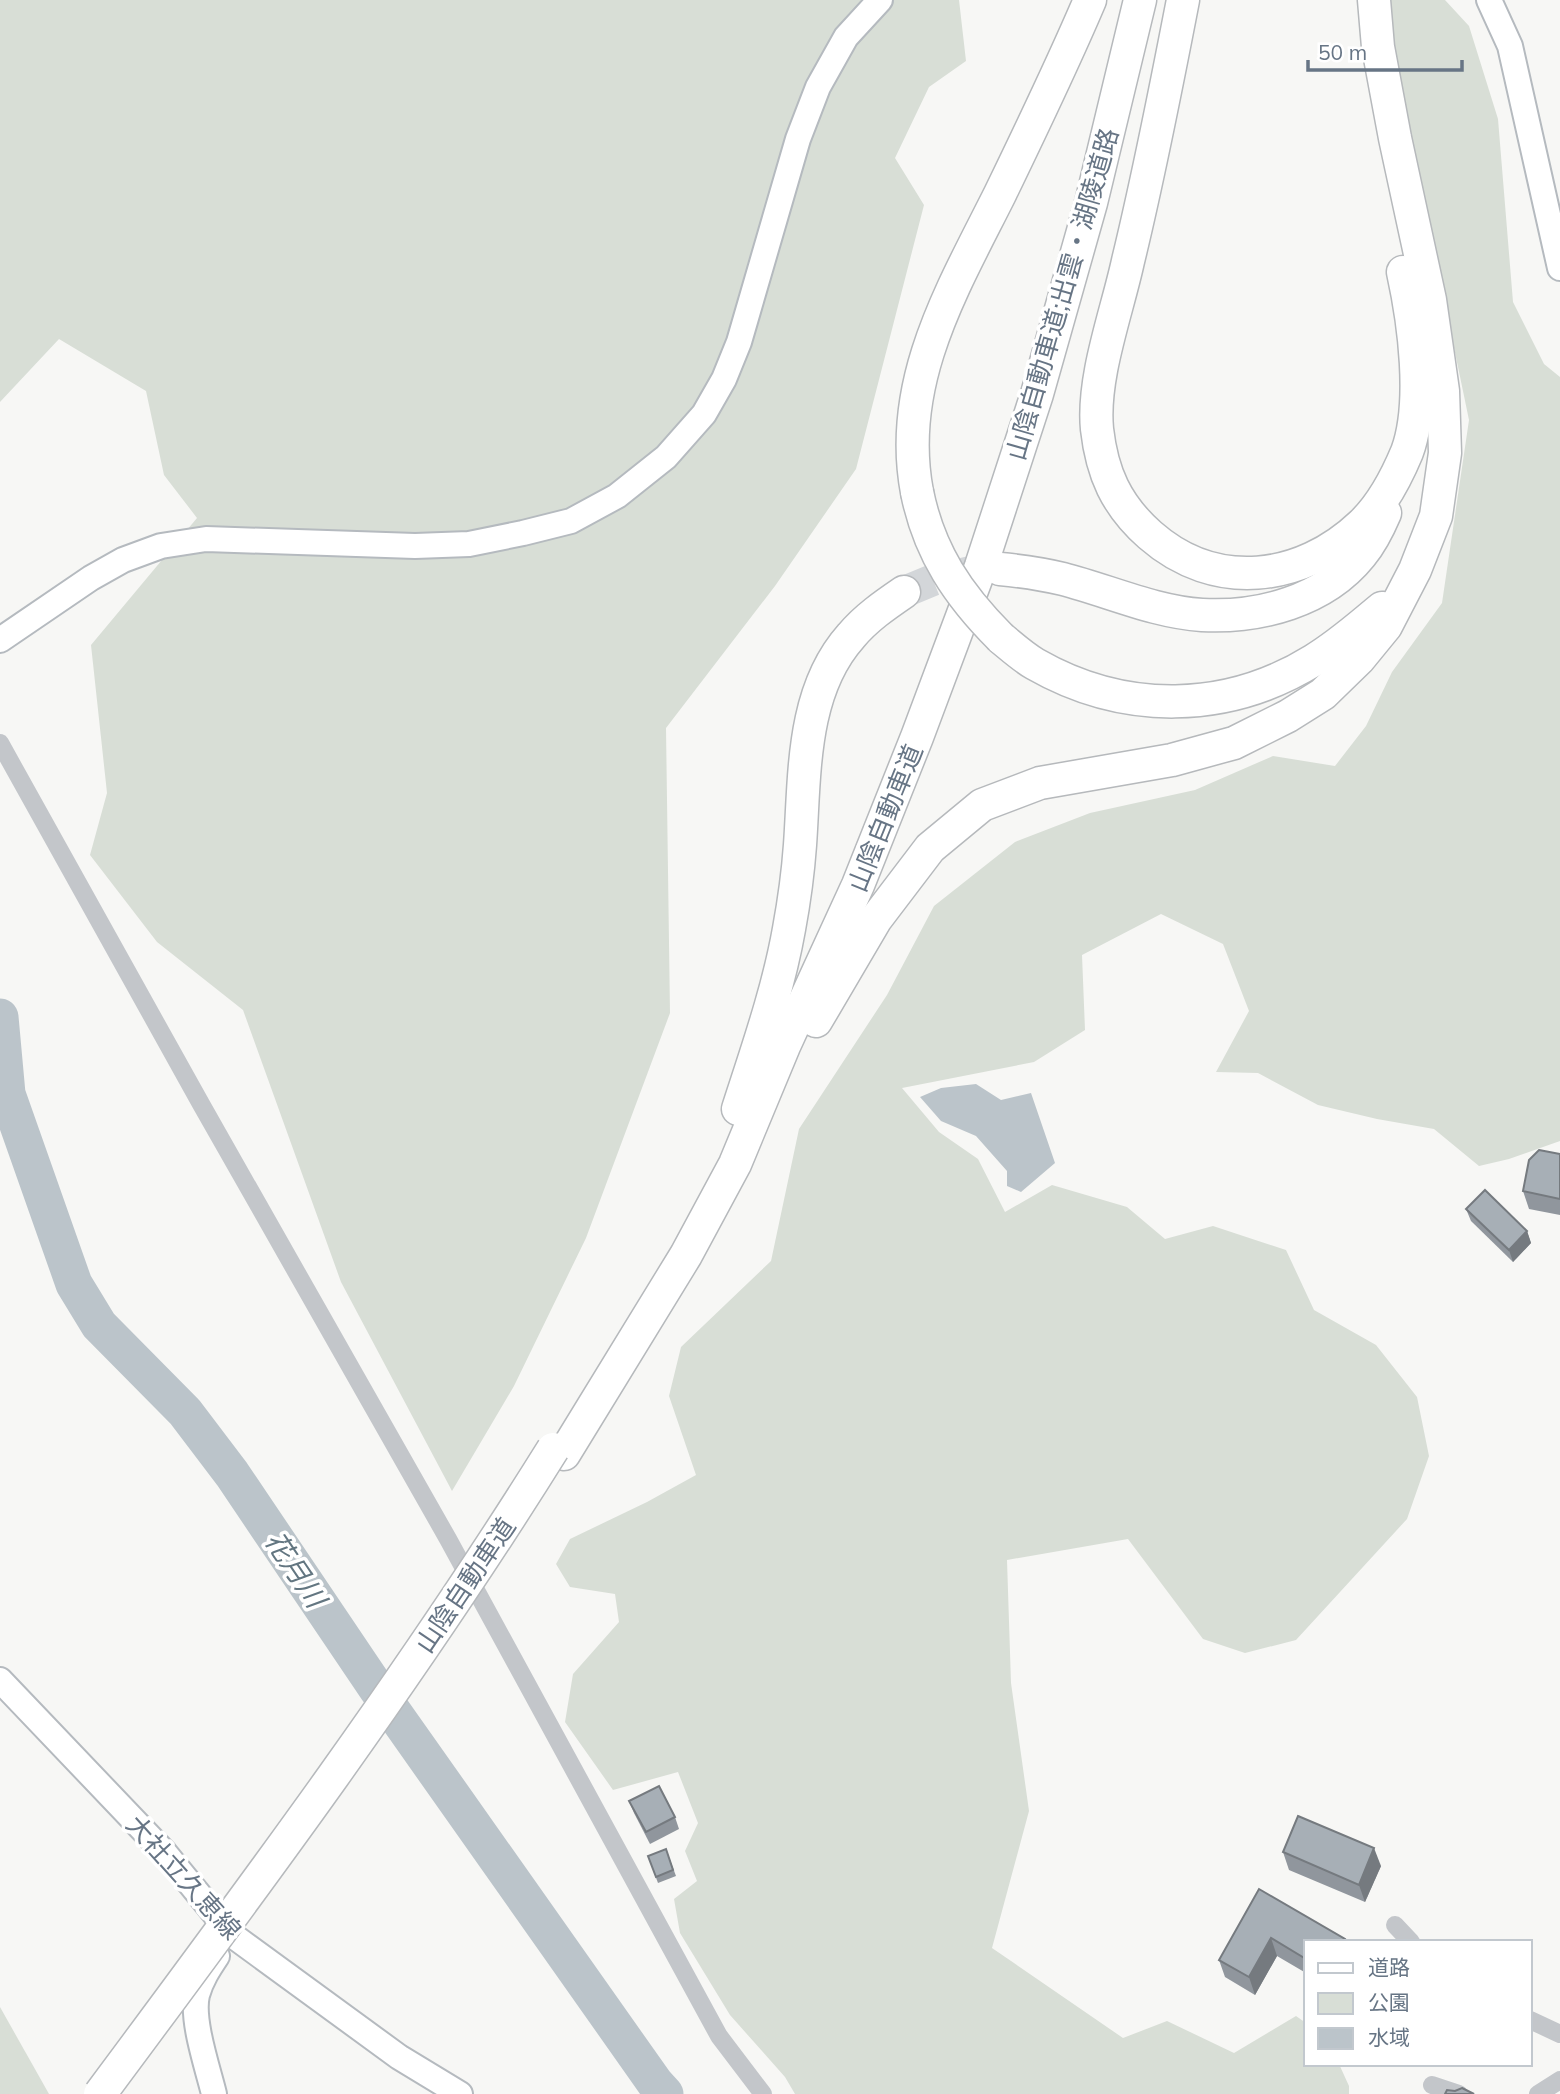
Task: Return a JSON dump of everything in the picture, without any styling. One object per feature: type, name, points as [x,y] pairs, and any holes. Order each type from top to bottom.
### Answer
[{"type":"highway","points":[[1090,0],[1062,68],[946,304],[926,353],[916,393],[912,434],[913,472],[921,511],[932,542],[950,578],[975,613],[1033,663],[1066,680],[1102,693],[1142,701],[1178,703],[1245,692],[1283,677],[1315,660],[1384,607],[1415,570]]},
{"type":"highway","name":"山陰自動車道;出雲・湖陵道路","points":[[987,577],[1091,203],[1140,0]]},
{"type":"highway","points":[[1183,0],[1143,197],[1099,384],[1097,425],[1102,461],[1115,496],[1138,524],[1161,545],[1190,562],[1246,574],[1278,570],[1307,561],[1335,545],[1363,523],[1392,484],[1407,450]]},
{"type":"highway","points":[[987,577],[1062,579],[1162,608],[1201,615],[1240,614],[1274,608],[1308,596],[1339,576],[1362,555],[1394,495],[1415,416],[1416,376],[1409,299],[1365,94],[1355,0]]},
{"type":"highway","points":[[729,1160],[876,919],[930,848],[982,806],[1040,783],[1172,761],[1234,743],[1323,694],[1359,659],[1386,626],[1415,570],[1436,516],[1445,453],[1443,391],[1430,300],[1395,138],[1374,0]]},
{"type":"highway","name":"山陰自動車道","points":[[100,2094],[273,1862],[460,1596],[559,1451],[686,1255],[858,885],[917,737],[987,577]]},
{"type":"highway","points":[[729,1160],[779,980],[797,873],[805,760],[819,693],[832,663],[850,636],[877,610],[904,592]]},
{"type":"highway","name":"山陰自動車道","points":[[115,2094],[378,1735],[469,1602],[559,1451]]},
{"type":"street","points":[[0,640],[91,578],[123,560],[161,546],[206,539],[415,546],[469,544],[571,521],[617,496],[666,457],[705,414],[724,379],[739,342],[798,139],[818,87],[846,37],[880,0]]},
{"type":"street","points":[[1489,0],[1510,46],[1560,268]]},
{"type":"street","points":[[0,743],[448,1539],[719,2036],[763,2094]]},
{"type":"street","name":"大社立久恵線","points":[[0,1679],[165,1853],[232,1935],[399,2057],[460,2094]]},
{"type":"street","points":[[1395,1925],[1408,1940]]},
{"type":"street","points":[[214,2094],[197,2026],[196,1998],[205,1972],[232,1935]]},
{"type":"street","points":[[1532,2021],[1560,2034]]},
{"type":"street","points":[[1538,2094],[1560,2080]]},
{"type":"street","points":[[1432,2085],[1459,2094]]},
{"type":"green space","points":[[0,0],[959,0],[966,61],[929,87],[895,158],[924,205],[856,469],[775,586],[666,728],[670,1013],[586,1238],[514,1386],[452,1491],[341,1282],[243,1010],[157,942],[90,855],[107,793],[91,645],[197,518],[164,475],[146,391],[59,339],[0,402]]},
{"type":"green space","points":[[1382,0],[1445,0],[1469,26],[1498,119],[1513,302],[1544,364],[1560,377],[1560,1141],[1509,1159],[1479,1166],[1434,1129],[1318,1105],[1258,1073],[1216,1072],[1249,1011],[1223,944],[1161,914],[1082,955],[1085,1030],[1034,1062],[902,1088],[939,1132],[978,1159],[1005,1212],[1052,1185],[1127,1207],[1165,1239],[1213,1226],[1286,1250],[1314,1310],[1376,1345],[1417,1397],[1429,1456],[1407,1519],[1296,1640],[1245,1653],[1203,1639],[1128,1539],[1007,1560],[1011,1683],[1029,1811],[992,1948],[1123,2038],[1167,2021],[1234,2053],[1296,2016],[1304,2022],[1304,2066],[1340,2066],[1349,2086],[1349,2094],[795,2094],[785,2077],[730,2015],[680,1933],[674,1899],[697,1881],[685,1851],[698,1823],[678,1772],[613,1790],[565,1722],[573,1674],[619,1622],[615,1594],[570,1587],[556,1564],[570,1539],[696,1475],[669,1396],[681,1347],[771,1261],[799,1129],[887,995],[934,906],[1015,842],[1090,813],[1195,790],[1273,756],[1335,766],[1366,726],[1392,672],[1442,603],[1469,420]]},
{"type":"green space","points":[[0,2007],[49,2094],[0,2094]]},
{"type":"water","points":[[976,1084],[1001,1100],[1031,1093],[1055,1163],[1021,1192],[1007,1186],[1007,1171],[976,1136],[941,1121],[920,1097],[941,1088]]},
{"type":"building","points":[[1539,1150],[1560,1154],[1560,1199],[1523,1191],[1529,1160]]},
{"type":"building","points":[[1485,1190],[1527,1231],[1509,1250],[1466,1209]]},
{"type":"building","points":[[659,1786],[675,1817],[646,1832],[629,1801]]},
{"type":"building","points":[[1298,1816],[1374,1848],[1359,1885],[1283,1852]]},
{"type":"building","points":[[666,1849],[673,1870],[656,1877],[648,1856]]},
{"type":"building","points":[[1259,1889],[1345,1939],[1304,1940],[1304,1958],[1271,1938],[1249,1977],[1219,1960]]},
{"type":"building","points":[[1462,2088],[1474,2094],[1445,2094],[1447,2090]]},
{"type":"waterway","name":"花月川","points":[[0,1017],[7,1094],[74,1284],[99,1325],[185,1412],[232,1474],[377,1689],[665,2094]]},
{"type":"tunnel","points":[[904,592],[933,580],[976,571]]}]
